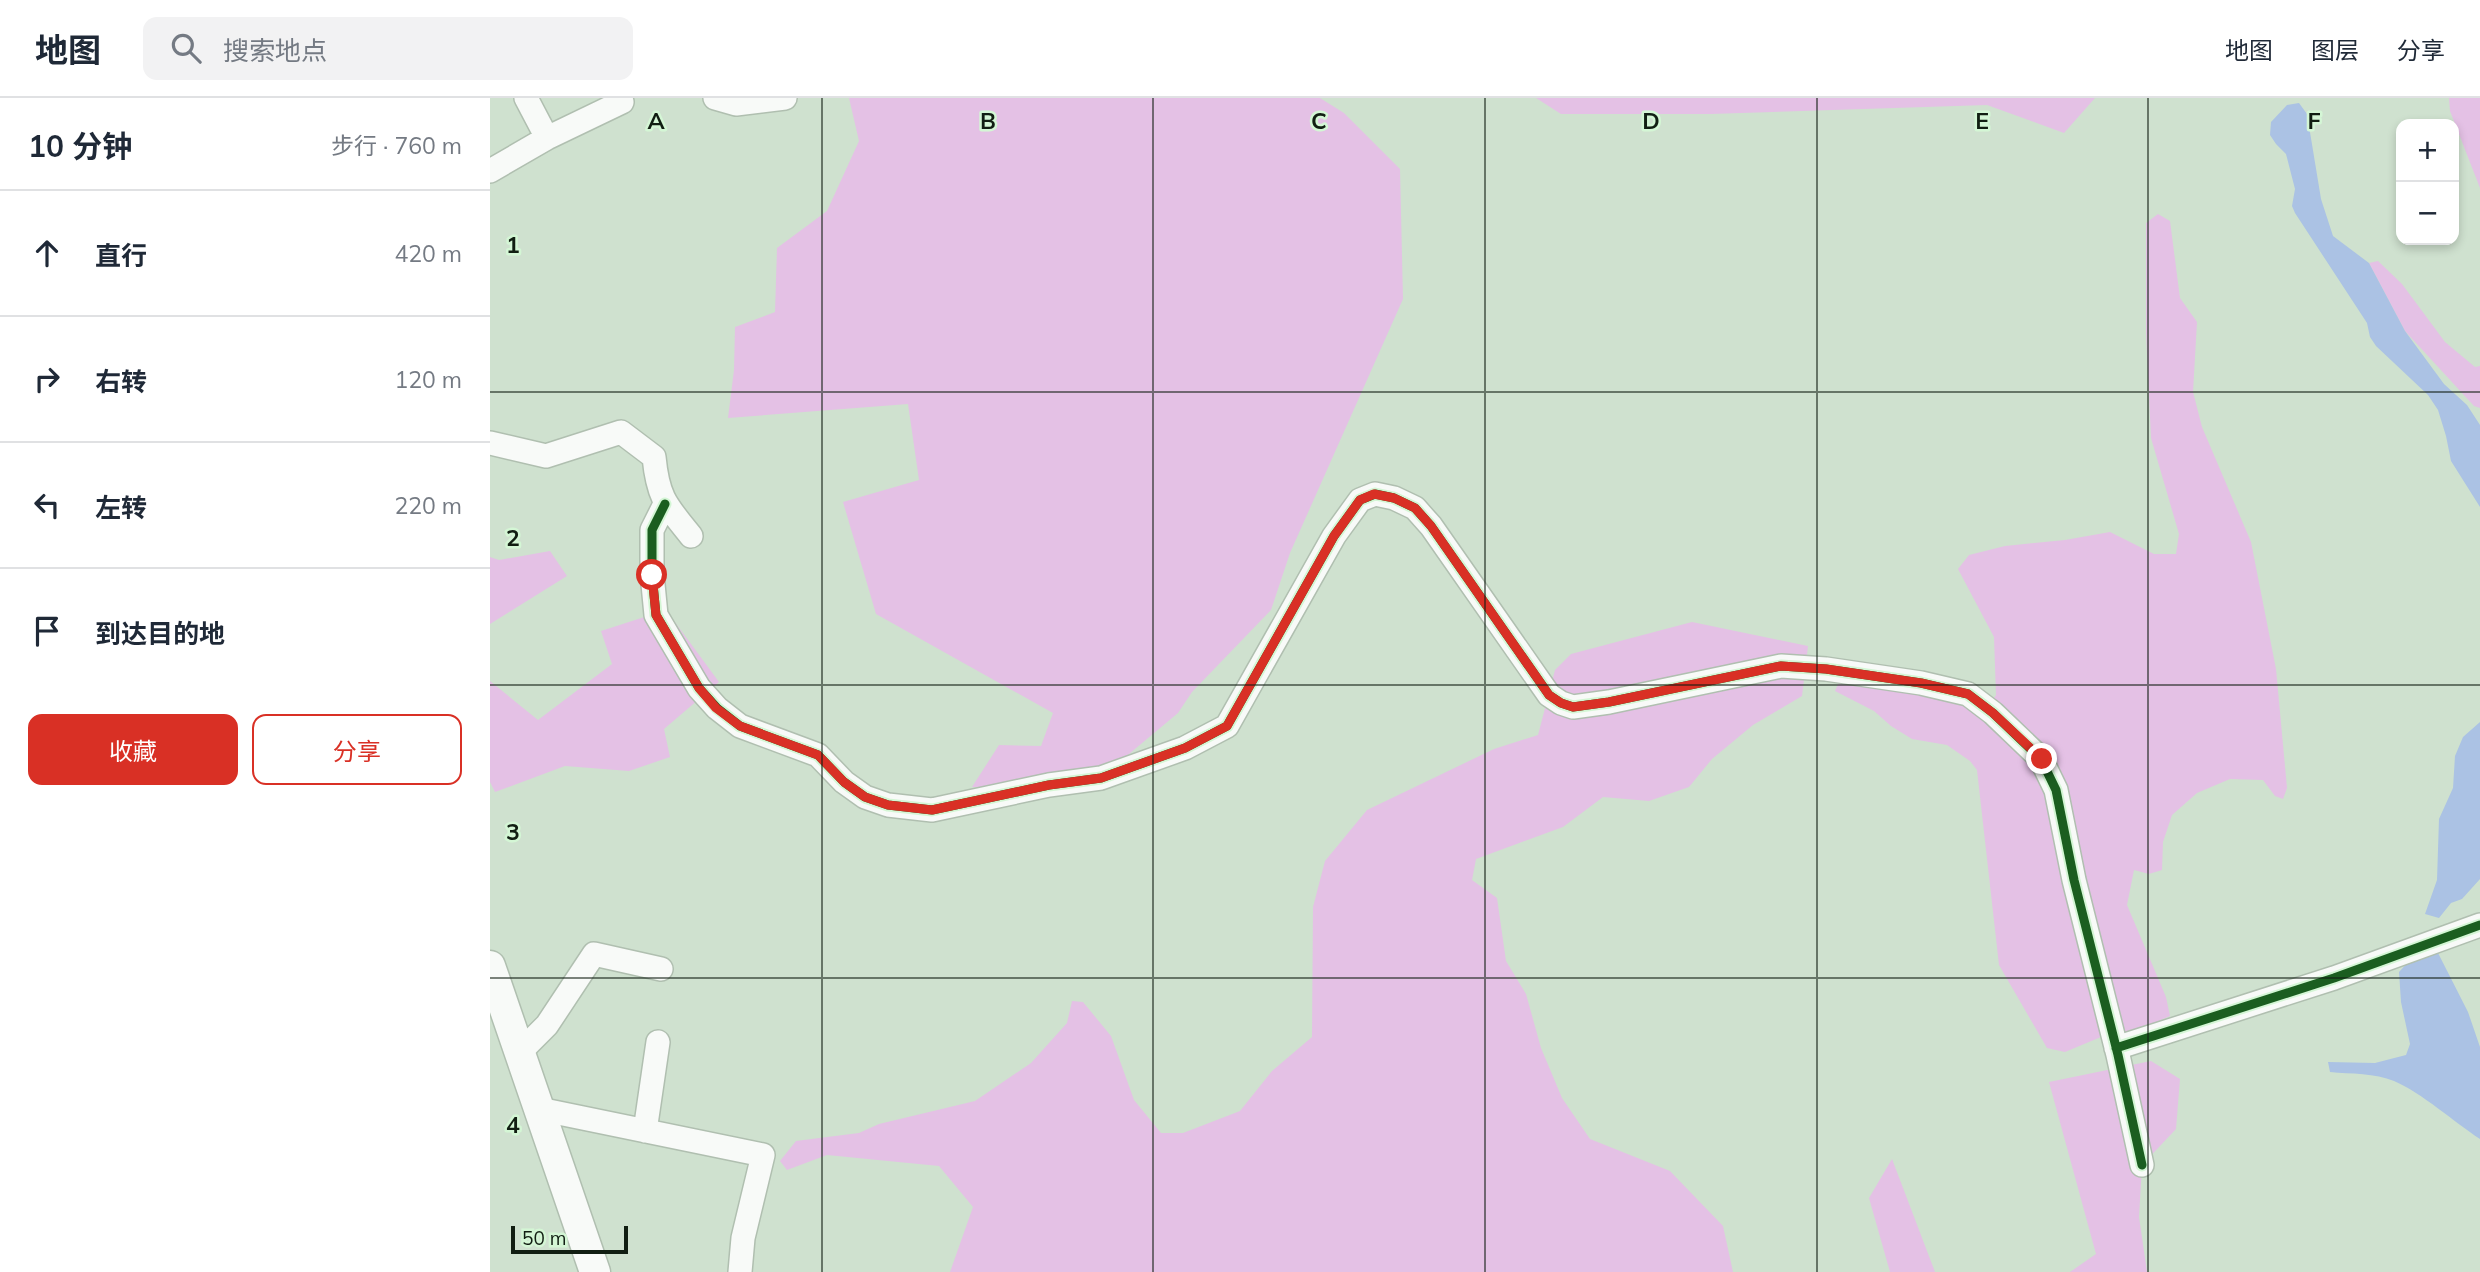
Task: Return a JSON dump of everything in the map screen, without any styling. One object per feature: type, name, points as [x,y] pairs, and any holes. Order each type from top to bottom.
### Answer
[{"type":"main road","points":[[490,966],[595,1272]]},
{"type":"street","points":[[526,98],[547,138]]},
{"type":"street","points":[[490,171],[547,138],[622,102],[620,98]]},
{"type":"street","points":[[715,98],[736,104],[785,98]]},
{"type":"street","points":[[490,443],[546,456],[621,432],[654,457],[657,484],[665,504],[691,536]]},
{"type":"street","points":[[665,504],[652,530],[652,575],[656,615],[699,688],[716,708],[740,726],[818,755],[844,782],[865,797],[888,805],[932,810],[1049,785],[1101,778],[1185,748],[1227,726],[1334,536],[1360,500],[1374,494],[1394,498],[1415,508],[1431,526],[1549,695],[1561,703],[1573,707],[1609,702],[1781,666],[1826,669],[1921,683],[1968,694],[1993,713],[2042,759],[2056,789],[2086,934],[2116,1048],[2142,1165]]},
{"type":"street","points":[[2116,1048],[2334,978],[2480,925]]},
{"type":"street","points":[[519,1052],[547,1024],[594,954],[661,969]]},
{"type":"street","points":[[645,1131],[658,1042]]},
{"type":"street","points":[[539,1109],[763,1155],[743,1238],[740,1272]]},
{"type":"shaded area","points":[[849,98],[1320,98],[1344,113],[1400,169],[1403,299],[1290,553],[1271,610],[1192,692],[1178,713],[1117,764],[972,787],[999,745],[1041,746],[1053,713],[876,614],[843,502],[919,480],[908,404],[728,418],[734,370],[735,327],[775,312],[777,248],[827,211],[859,141]]},
{"type":"shaded area","points":[[1536,98],[2095,98],[2064,133],[1987,105],[1711,114],[1561,114]]},
{"type":"shaded area","points":[[2449,98],[2480,98],[2480,188],[2459,134],[2459,119],[2453,119]]},
{"type":"shaded area","points":[[2158,214],[2170,221],[2180,298],[2197,322],[2193,392],[2202,427],[2251,542],[2276,669],[2287,788],[2283,799],[2275,796],[2263,780],[2230,779],[2197,793],[2172,815],[2163,842],[2162,870],[2149,874],[2134,870],[2127,905],[2166,997],[2170,1016],[2142,1028],[2101,1037],[2065,1052],[2047,1048],[1999,965],[1977,770],[1970,761],[1947,745],[1912,739],[1874,711],[1835,691],[1840,680],[1992,701],[1996,695],[1994,637],[1958,569],[1969,555],[2005,546],[2110,532],[2154,554],[2176,554],[2179,534],[2151,438],[2146,332],[2146,223]]},
{"type":"shaded area","points":[[2378,261],[2402,284],[2445,342],[2475,367],[2480,366],[2480,408],[2474,406],[2405,331],[2369,263]]},
{"type":"shaded area","points":[[550,551],[567,576],[490,624],[490,557],[499,560]]},
{"type":"shaded area","points":[[666,610],[719,682],[664,729],[670,757],[629,771],[565,766],[495,792],[490,782],[490,681],[538,720],[612,664],[601,631]]},
{"type":"shaded area","points":[[1692,622],[1808,646],[1802,696],[1753,725],[1712,759],[1689,787],[1649,801],[1603,797],[1563,827],[1476,859],[1472,880],[1497,898],[1506,961],[1526,994],[1541,1048],[1562,1098],[1590,1139],[1670,1171],[1723,1226],[1733,1272],[950,1272],[973,1207],[939,1166],[827,1155],[787,1170],[780,1161],[796,1141],[859,1133],[879,1124],[975,1101],[1031,1063],[1067,1023],[1072,1001],[1083,1002],[1111,1036],[1134,1100],[1161,1133],[1183,1133],[1240,1111],[1272,1071],[1312,1037],[1313,907],[1325,861],[1367,810],[1494,749],[1538,735],[1555,670],[1571,654]]},
{"type":"shaded area","points":[[2151,1061],[2180,1079],[2176,1129],[2142,1165],[2139,1217],[2147,1272],[2070,1272],[2096,1254],[2049,1082]]},
{"type":"shaded area","points":[[1892,1159],[1935,1272],[1890,1272],[1869,1198]]},
{"type":"water","points":[[2299,103],[2307,114],[2321,199],[2333,236],[2369,263],[2405,331],[2444,384],[2467,405],[2480,425],[2480,507],[2451,461],[2438,410],[2428,395],[2376,346],[2370,337],[2367,323],[2295,213],[2292,206],[2295,189],[2286,154],[2270,135],[2271,122],[2287,105]]},
{"type":"water","points":[[2480,722],[2480,879],[2462,899],[2451,903],[2439,918],[2425,914],[2437,880],[2439,819],[2453,788],[2455,756],[2463,737]]},
{"type":"water","points":[[2437,951],[2468,1012],[2480,1047],[2480,1139],[2427,1100],[2394,1081],[2371,1075],[2330,1072],[2328,1062],[2375,1063],[2406,1055],[2410,1044],[2401,1002],[2399,972],[2411,959]]},
{"type":"cycle path","points":[[665,504],[652,530],[656,615],[699,688],[717,708],[740,726],[818,755],[844,782],[865,797],[888,805],[932,810],[1049,785],[1101,778],[1185,748],[1227,726],[1334,536],[1360,500],[1375,494],[1394,498],[1415,508],[1431,526],[1549,695],[1561,703],[1573,707],[1609,702],[1781,666],[1826,669],[1921,683],[1968,694],[1993,713],[2041,759],[2056,790],[2074,880],[2118,1055],[2142,1165]]},
{"type":"cycle path","points":[[2116,1048],[2334,978],[2480,925]]},
{"type":"route","points":[[652,575],[656,615],[699,688],[716,708],[740,726],[818,755],[844,782],[865,797],[888,805],[932,810],[1049,785],[1101,778],[1185,748],[1227,726],[1334,536],[1360,500],[1374,494],[1394,498],[1415,508],[1431,526],[1549,695],[1561,703],[1573,707],[1609,702],[1781,666],[1826,669],[1921,683],[1968,694],[1993,713],[2042,759]]}]
